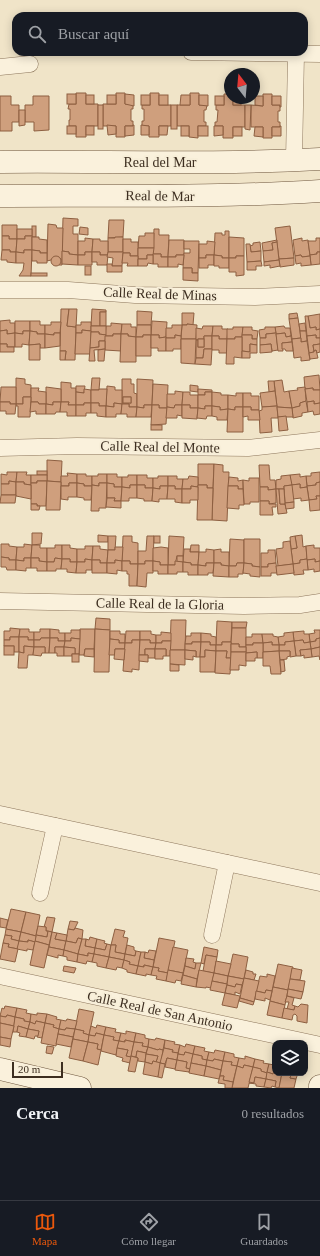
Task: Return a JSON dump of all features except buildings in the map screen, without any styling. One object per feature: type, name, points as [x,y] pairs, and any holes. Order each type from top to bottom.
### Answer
[{"type":"street","points":[[308,54],[320,54]]},
{"type":"street","points":[[294,160],[296,56]]},
{"type":"street","points":[[0,67],[30,64]]},
{"type":"street","name":"Real del Mar","points":[[0,162],[77,161],[182,163],[320,159]]},
{"type":"street","name":"Real de Mar","points":[[0,196],[196,196],[320,191]]},
{"type":"street","name":"Calle Real de Minas","points":[[0,290],[68,290],[135,295],[247,297],[320,294]]},
{"type":"street","name":"Calle Real del Monte","points":[[0,448],[76,446],[248,448],[320,440]]},
{"type":"street","name":"Calle Real de la Gloria","points":[[0,601],[244,606],[300,605],[320,602]]},
{"type":"street","points":[[0,814],[320,883]]},
{"type":"street","points":[[40,893],[55,826]]},
{"type":"street","points":[[212,934],[228,863]]},
{"type":"street","name":"Calle Real de San Antonio","points":[[0,976],[320,1045]]},
{"type":"street","points":[[0,1069],[80,1088]]}]
